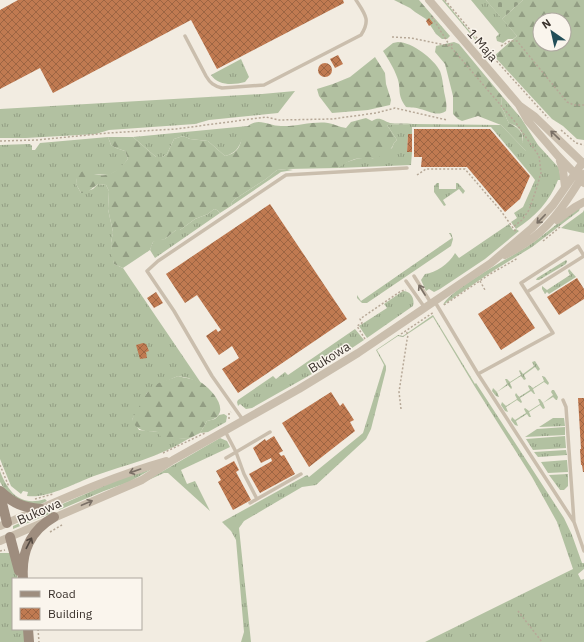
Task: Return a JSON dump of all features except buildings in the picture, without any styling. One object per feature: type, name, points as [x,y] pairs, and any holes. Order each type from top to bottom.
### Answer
[{"type":"main road","points":[[0,491],[14,503],[28,508],[40,509]]},
{"type":"main road","points":[[0,495],[4,525]]},
{"type":"main road","points":[[22,578],[23,559],[26,546],[38,529],[54,517]]},
{"type":"main road","points":[[10,537],[22,578]]},
{"type":"main road","points":[[28,630],[29,642]]},
{"type":"street","name":"1 Maja","points":[[429,0],[519,105],[528,121],[558,156],[581,178]]},
{"type":"street","name":"1 Maja","points":[[519,105],[534,116],[584,162]]},
{"type":"street","points":[[558,156],[563,170],[565,187]]},
{"type":"street","points":[[581,178],[584,162]]},
{"type":"street","name":"Bukowa","points":[[491,263],[545,215],[565,187],[581,178]]},
{"type":"street","name":"Bukowa","points":[[0,541],[142,480],[173,460],[305,386],[352,357],[491,263],[542,232],[556,217],[581,178]]},
{"type":"street","points":[[542,232],[584,202]]},
{"type":"street","name":"Bukowa","points":[[4,525],[122,476],[173,460]]},
{"type":"street","points":[[4,525],[10,537]]},
{"type":"lane","points":[[185,36],[206,76],[210,82],[216,86],[222,88],[264,85],[361,35],[366,27],[367,19],[356,0]]},
{"type":"lane","points":[[243,420],[212,376],[174,311],[147,271],[158,261],[282,177],[290,175],[407,168]]},
{"type":"lane","points":[[478,374],[553,332],[521,283],[578,246],[584,256],[527,292]]},
{"type":"lane","points":[[414,276],[430,304],[478,374],[574,522],[584,551]]},
{"type":"lane","points":[[406,282],[430,304]]},
{"type":"lane","points":[[563,400],[566,407],[574,522]]},
{"type":"lane","points":[[225,430],[236,452],[244,474],[257,499]]},
{"type":"lane","points":[[226,458],[270,432]]},
{"type":"lane","points":[[250,503],[301,474]]},
{"type":"path","points":[[446,0],[492,56],[551,122]]},
{"type":"path","points":[[431,15],[450,46],[516,124],[539,156],[541,173],[529,210],[522,220],[513,228]]},
{"type":"path","points":[[392,37],[411,38],[450,46],[461,38]]},
{"type":"path","points":[[501,46],[514,40],[519,43],[567,102],[574,105],[584,105]]},
{"type":"path","points":[[0,141],[37,140],[108,133],[176,129],[266,117],[279,120],[332,119],[364,115],[395,108],[447,120]]},
{"type":"path","points":[[560,129],[576,143],[584,145]]},
{"type":"path","points":[[417,175],[426,169],[465,169],[501,210],[517,234]]},
{"type":"path","points":[[480,281],[485,290]]},
{"type":"path","points":[[357,326],[362,323],[360,319],[401,291],[408,291]]},
{"type":"path","points":[[401,409],[399,392],[408,340],[406,331]]},
{"type":"path","points":[[159,455],[199,436]]},
{"type":"path","points":[[0,464],[10,488]]},
{"type":"path","points":[[31,498],[36,499],[55,493]]},
{"type":"path","points":[[47,534],[62,525]]},
{"type":"path","points":[[518,611],[542,642]]},
{"type":"path","points":[[38,630],[39,642]]},
{"type":"green space","points":[[394,0],[419,0],[450,36],[447,39],[442,39],[436,34],[426,19],[410,8]]},
{"type":"green space","points":[[442,0],[444,0],[489,55],[488,55]]},
{"type":"green space","points":[[471,0],[486,0],[517,36],[513,39],[508,39],[503,43],[497,41],[496,37],[499,34]]},
{"type":"green space","points":[[486,0],[523,0],[502,19]]},
{"type":"green space","points":[[523,0],[584,0],[584,140],[577,139],[563,126],[552,119],[494,56],[517,36],[502,19]]},
{"type":"green space","points":[[398,42],[416,48],[437,66],[442,77],[446,103],[446,111],[443,113],[436,114],[417,108],[406,107],[400,95],[396,74],[383,51],[393,43]]},
{"type":"green space","points":[[454,42],[459,44],[502,96],[501,107],[509,123],[518,128],[521,132],[522,142],[527,147],[526,151],[501,125],[478,116],[462,121],[453,114],[453,96],[445,64],[435,52],[436,46]]},
{"type":"green space","points":[[375,57],[385,73],[386,84],[391,100],[390,105],[368,110],[332,113],[319,96],[317,89],[350,77]]},
{"type":"green space","points":[[241,59],[249,77],[245,82],[226,84],[214,79],[211,75]]},
{"type":"green space","points":[[295,91],[278,113],[209,120],[195,124],[109,130],[96,134],[0,138],[0,109]]},
{"type":"green space","points":[[502,96],[521,118],[538,145],[559,168],[561,180],[558,180],[551,195],[536,214],[516,229],[511,222],[517,218],[514,213],[523,207],[535,180],[491,127],[412,127],[412,134],[408,134],[407,152],[412,152],[411,165],[338,168],[344,163],[356,159],[372,159],[392,148],[397,140],[387,125],[501,125],[526,151],[522,142],[523,137],[521,131],[516,126],[509,123],[501,107]]},
{"type":"green space","points":[[366,118],[372,121],[379,119],[390,123],[413,124],[387,125],[397,140],[388,152],[378,157],[369,159],[355,159],[338,168],[277,170],[235,199],[231,206],[220,213],[214,209],[208,214],[195,219],[180,230],[176,230],[165,239],[153,242],[150,250],[123,268],[114,264],[112,256],[111,243],[113,232],[108,209],[109,191],[106,185],[98,184],[86,193],[81,193],[76,184],[77,175],[84,170],[98,175],[109,174],[118,169],[128,159],[125,151],[111,145],[108,137],[133,137],[156,157],[162,157],[167,154],[174,139],[183,136],[190,139],[208,141],[225,156],[232,154],[239,147],[245,130],[252,123],[260,122],[277,126],[287,126],[310,123],[330,123],[346,128],[351,122]]},
{"type":"green space","points":[[248,126],[238,148],[231,154],[225,156],[208,141],[190,139],[183,136],[174,139],[167,154],[162,157],[156,157],[133,137]]},
{"type":"green space","points":[[108,137],[111,145],[125,151],[128,159],[120,169],[109,175],[92,174],[77,178],[76,184],[81,193],[93,189],[98,184],[106,185],[109,191],[108,209],[113,232],[111,243],[114,264],[123,268],[201,383],[178,376],[160,383],[147,393],[139,410],[132,419],[139,430],[158,432],[170,437],[188,439],[154,456],[94,476],[61,490],[43,495],[27,496],[28,492],[23,491],[21,494],[11,486],[0,459],[0,145],[30,144],[32,146],[32,150],[35,150],[40,143]]},
{"type":"green space","points":[[277,170],[293,170],[281,172],[231,206],[235,199]]},
{"type":"green space","points":[[439,183],[439,189],[456,189],[456,183],[458,183],[465,191],[463,194],[459,189],[443,200],[446,205],[444,206],[434,192],[434,186]]},
{"type":"green space","points":[[579,206],[579,211],[532,247],[443,305],[456,291],[528,246]]},
{"type":"green space","points":[[214,209],[220,213],[155,258],[150,250],[153,242],[156,240],[165,239],[176,230],[180,230],[195,219],[208,214]]},
{"type":"green space","points":[[584,210],[584,233],[561,228],[583,212]]},
{"type":"green space","points":[[509,224],[513,230],[516,229],[519,231],[485,259],[440,289],[434,292],[429,289],[426,291],[421,280],[425,274],[434,272],[442,267],[453,257],[455,253],[459,258]]},
{"type":"green space","points":[[449,233],[451,233],[453,239],[451,246],[367,303],[362,303],[357,298],[357,295],[361,301],[452,238]]},
{"type":"green space","points":[[566,260],[566,264],[539,280],[536,280],[537,278]]},
{"type":"green space","points":[[569,269],[576,277],[549,294],[547,292],[545,294],[542,286],[547,290],[570,275],[568,271]]},
{"type":"green space","points":[[403,291],[408,292],[412,296],[413,306],[367,338],[359,326],[387,308],[384,304]]},
{"type":"green space","points":[[433,315],[475,384],[476,383],[564,518],[572,535],[582,563],[584,563],[584,569],[578,574],[581,580],[584,579],[584,642],[425,642],[573,569],[557,522],[532,477],[433,317],[403,337],[398,336],[377,350],[386,366],[386,370],[371,429],[366,439],[316,485],[302,487],[244,521],[239,528],[251,642],[241,642],[244,632],[236,540],[231,531],[222,522],[307,475],[309,477],[363,433],[384,365],[376,350],[398,335],[403,336]]},
{"type":"green space","points":[[355,329],[364,340],[319,370],[252,408],[246,409],[240,404],[238,406],[238,400],[273,376],[276,379],[285,372],[288,375]]},
{"type":"green space","points":[[535,361],[540,369],[538,371],[535,367],[524,375],[526,379],[524,380],[521,376],[510,383],[511,389],[508,385],[497,392],[507,384],[505,379],[510,382],[521,375],[520,370],[523,374],[534,366],[532,362]]},
{"type":"green space","points":[[178,376],[196,380],[207,387],[212,392],[219,404],[219,414],[215,418],[207,421],[200,433],[188,439],[161,437],[158,432],[139,429],[132,419],[146,394],[159,383]]},
{"type":"green space","points":[[542,376],[545,377],[549,383],[548,385],[544,382],[533,389],[535,394],[531,391],[520,398],[521,403],[517,400],[506,407],[508,412],[505,411],[501,405],[502,402],[506,406],[517,399],[515,395],[516,393],[519,397],[530,390],[529,385],[533,388],[544,381]]},
{"type":"green space","points":[[493,388],[499,397],[492,391]]},
{"type":"green space","points":[[554,390],[558,397],[557,400],[553,397],[543,403],[553,395],[551,392]]},
{"type":"green space","points":[[538,399],[540,399],[545,408],[543,409],[540,405],[529,412],[531,417],[527,414],[516,421],[518,426],[511,420],[512,417],[515,420],[526,413],[525,408],[529,411],[540,404]]},
{"type":"green space","points":[[224,414],[227,416],[226,422],[208,432],[200,433],[207,421]]},
{"type":"green space","points":[[553,418],[564,418],[565,426],[539,427]]},
{"type":"green space","points":[[565,427],[565,435],[525,437],[537,429]]},
{"type":"green space","points":[[565,436],[566,448],[533,450],[526,439]]},
{"type":"green space","points":[[220,438],[227,441],[230,447],[181,470],[187,484],[195,481],[210,511],[168,473],[164,473],[144,482]]},
{"type":"green space","points":[[566,450],[567,455],[538,457],[534,452]]},
{"type":"green space","points":[[567,460],[568,472],[548,473],[541,462]]},
{"type":"green space","points":[[152,469],[129,482],[59,510],[58,506],[119,479]]},
{"type":"green space","points":[[0,471],[3,479],[16,496],[29,501],[45,499],[47,501],[41,504],[29,505],[6,492],[0,482]]},
{"type":"green space","points":[[568,474],[568,486],[564,490],[560,490],[549,475]]},
{"type":"green space","points":[[51,509],[52,513],[13,529],[13,526]]},
{"type":"green space","points":[[0,553],[12,553],[18,578],[12,578],[12,630],[24,630],[25,642],[0,642]]}]
